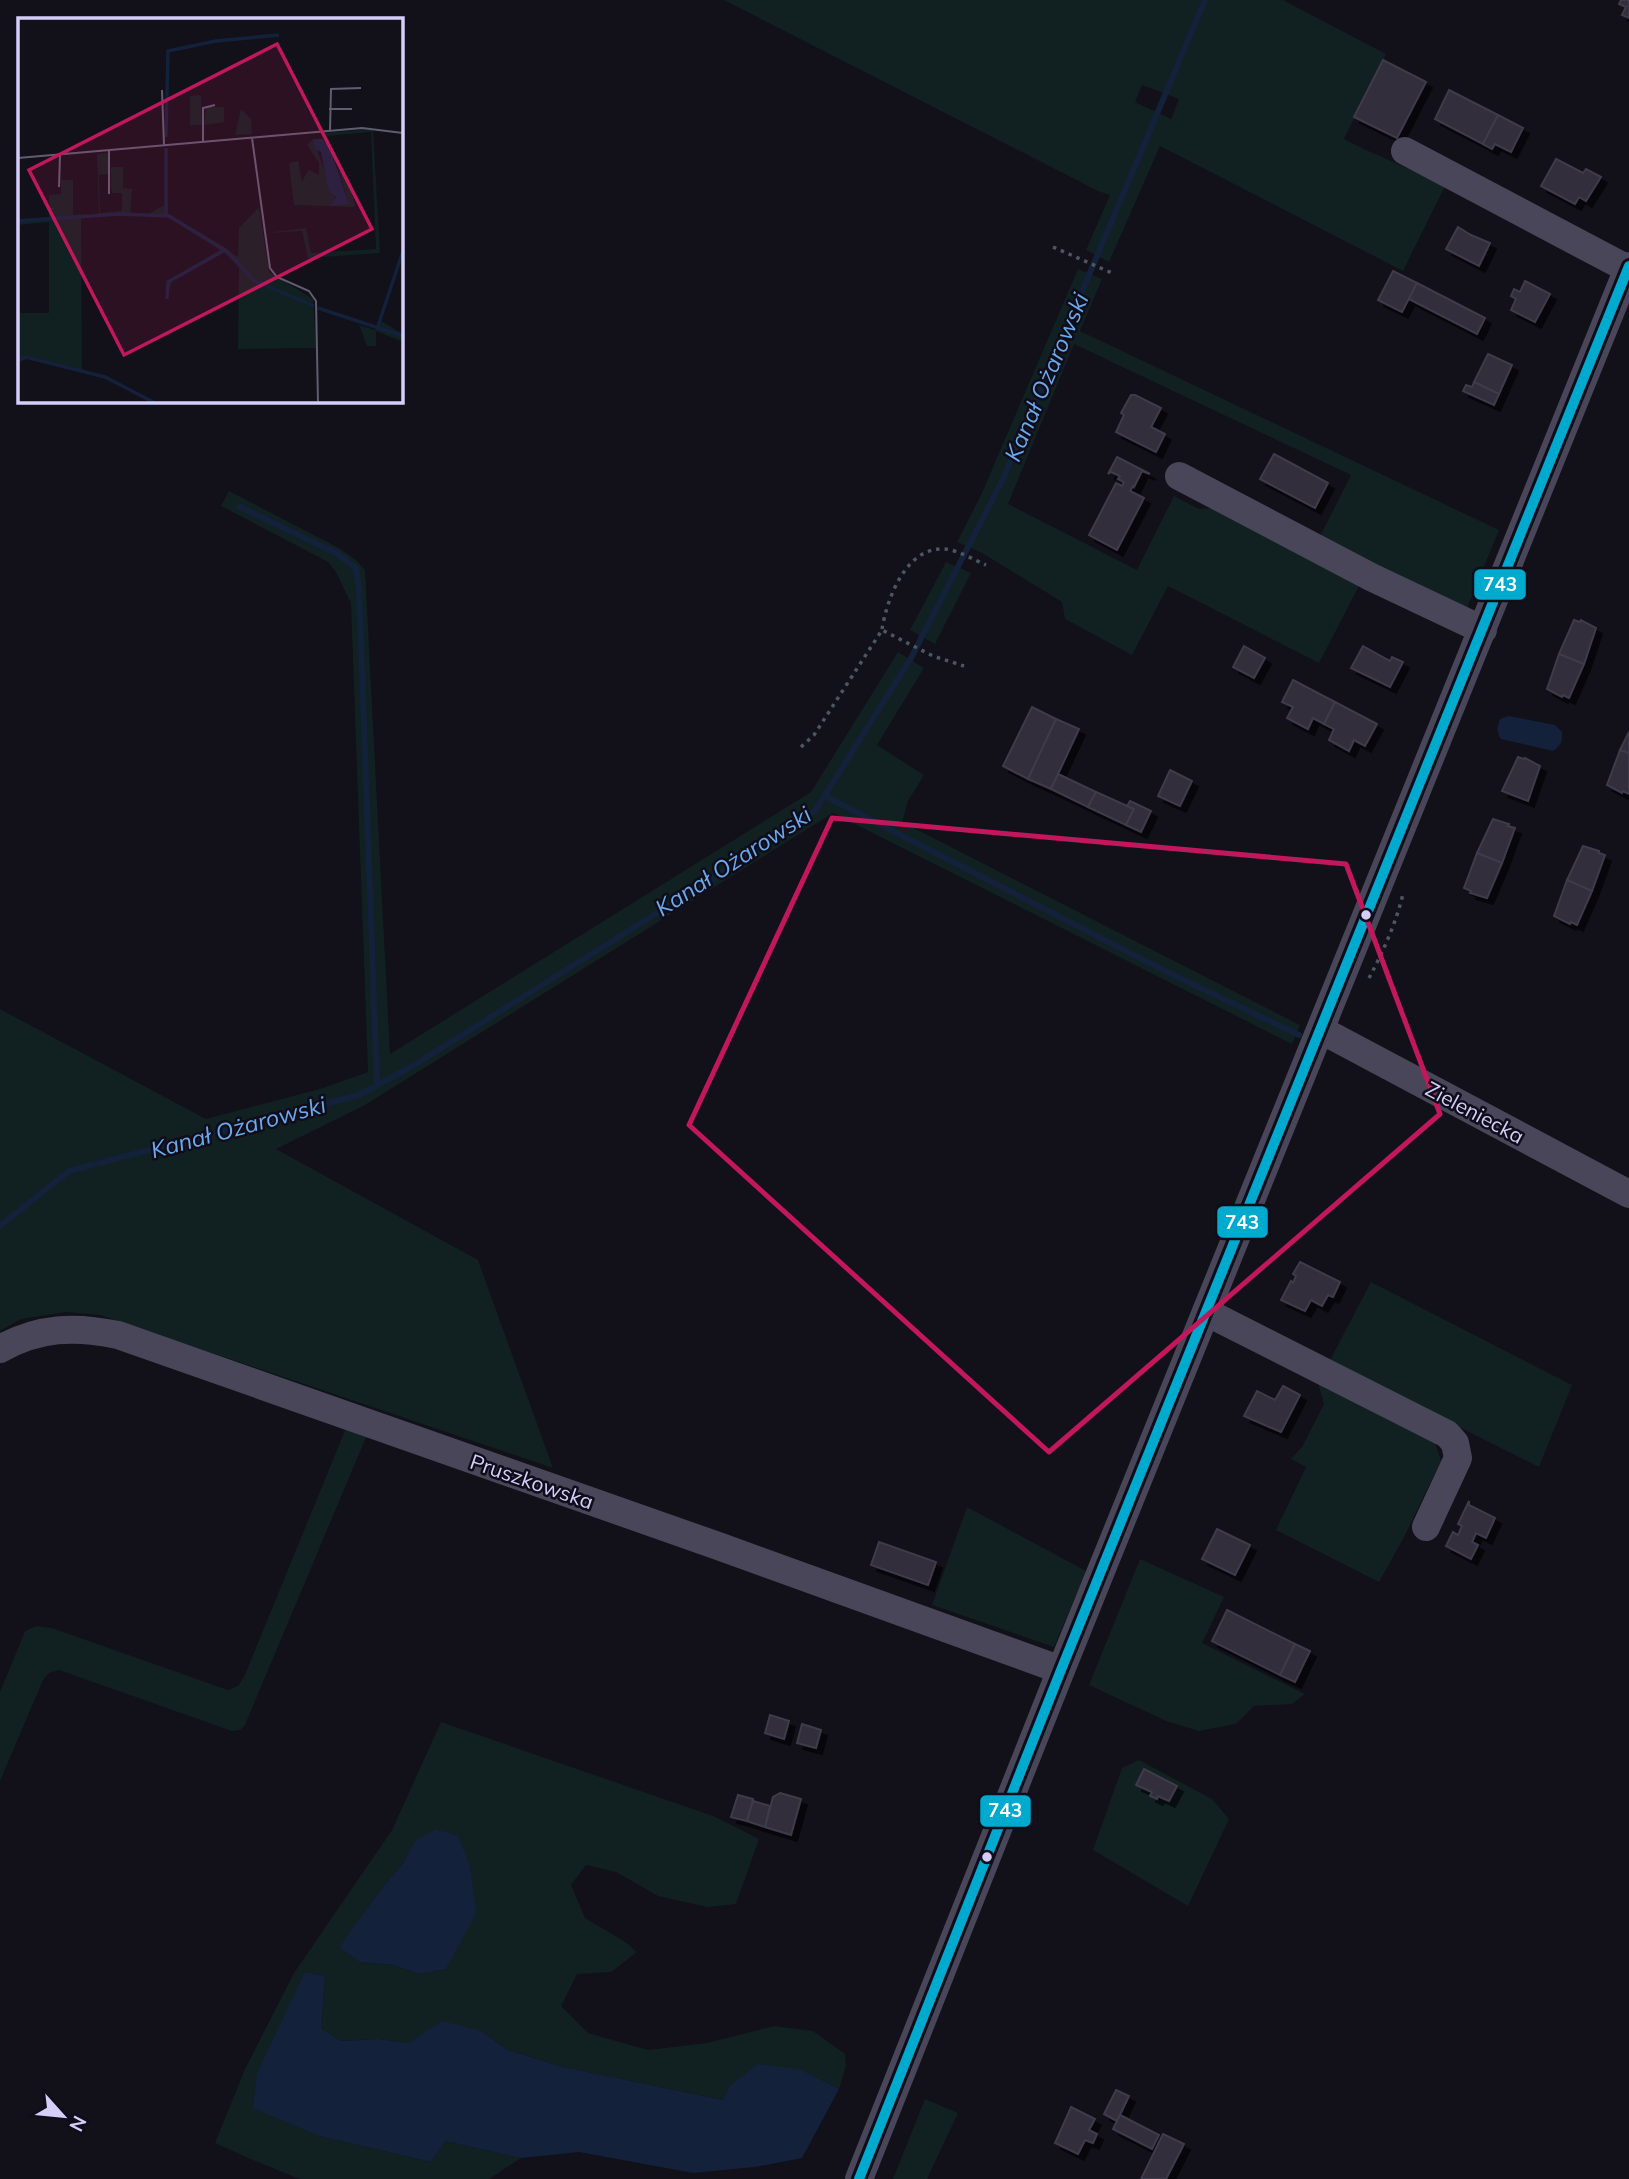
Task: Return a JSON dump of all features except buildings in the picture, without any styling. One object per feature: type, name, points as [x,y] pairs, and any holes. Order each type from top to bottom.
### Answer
[{"type":"street","points":[[859,2179],[1061,1670],[1628,268],[1405,151]]},
{"type":"street","points":[[1179,476],[1371,577],[1483,630]]},
{"type":"street","name":"Zieleniecka","points":[[1321,1030],[1629,1194]]},
{"type":"street","points":[[1206,1312],[1447,1434],[1455,1443],[1458,1458],[1426,1527]]},
{"type":"street","name":"Pruszkowska","points":[[0,1349],[30,1334],[53,1331],[88,1328],[118,1335],[1061,1670]]},
{"type":"path","points":[[1053,247],[1112,274]]},
{"type":"path","points":[[801,747],[814,735],[882,630],[886,609],[897,583],[909,566],[929,551],[947,549],[986,565]]},
{"type":"path","points":[[882,630],[933,656],[964,666]]},
{"type":"highlighted area","points":[[832,818],[1346,864],[1440,1114],[1049,1452],[689,1125]]},
{"type":"shaded area","points":[[724,0],[1283,0],[1386,54],[1344,139],[1445,186],[1403,271],[1160,146],[1109,262],[1086,250],[1110,195]],"holes":[[[1142,85],[1179,99],[1171,119],[1135,102]]]},
{"type":"shaded area","points":[[1078,269],[1102,279],[1080,331],[1499,530],[1465,613],[1319,538],[1351,475],[1074,344],[1008,504],[1137,570],[1174,496],[1199,509],[1212,508],[1359,586],[1319,663],[1168,586],[1132,655],[1065,619],[1062,602],[982,553],[957,542],[981,495]]},
{"type":"shaded area","points":[[229,491],[339,548],[365,570],[390,1054],[811,792],[898,652],[924,668],[877,745],[924,775],[908,801],[902,822],[1300,1025],[1292,1044],[833,813],[365,1105],[276,1149],[478,1260],[553,1468],[100,1315],[66,1312],[21,1319],[0,1331],[0,1009],[206,1119],[320,1089],[368,1072],[351,604],[336,572],[328,562],[221,506]]},
{"type":"shaded area","points":[[946,562],[971,573],[935,644],[910,630]]},
{"type":"shaded area","points":[[1371,1282],[1572,1385],[1539,1467],[1329,1362]]},
{"type":"shaded area","points":[[1318,1383],[1434,1440],[1441,1461],[1379,1582],[1276,1530],[1306,1467],[1291,1459],[1302,1447],[1324,1404]]},
{"type":"shaded area","points":[[346,1428],[367,1435],[245,1725],[240,1730],[232,1731],[59,1670],[49,1673],[43,1680],[0,1781],[0,1692],[25,1631],[36,1626],[52,1628],[228,1690],[238,1686]]},
{"type":"shaded area","points":[[967,1507],[1086,1571],[1054,1647],[932,1605]]},
{"type":"shaded area","points":[[1140,1559],[1224,1597],[1202,1643],[1305,1694],[1292,1704],[1254,1706],[1236,1724],[1199,1731],[1166,1721],[1089,1685]]},
{"type":"shaded area","points":[[441,1722],[713,1816],[759,1839],[736,1904],[708,1907],[658,1896],[616,1872],[586,1865],[571,1885],[585,1918],[637,1952],[611,1972],[577,1974],[561,2006],[588,2033],[648,2050],[707,2043],[774,2026],[813,2031],[845,2054],[846,2065],[839,2089],[802,2070],[723,2100],[559,2066],[506,2049],[482,2031],[409,2043],[378,2039],[341,2041],[321,2028],[325,1976],[305,1972],[319,2136],[431,2162],[445,2141],[521,2158],[489,2179],[300,2179],[215,2143],[245,2069],[294,1973],[392,1830]],"holes":[[[414,1842],[470,1866],[472,1889],[459,1942],[446,1969],[419,1974],[393,1965],[359,1962],[339,1947],[404,1862]]]},
{"type":"shaded area","points":[[1139,1760],[1212,1799],[1229,1819],[1188,1906],[1093,1850],[1122,1768]]},
{"type":"shaded area","points":[[925,2099],[958,2113],[927,2179],[893,2179]]},
{"type":"water","points":[[1509,716],[1555,725],[1562,732],[1561,743],[1553,751],[1501,739],[1498,731],[1500,719]]},
{"type":"water","points":[[436,1829],[458,1836],[470,1866],[476,1913],[446,1969],[419,1974],[393,1965],[359,1962],[339,1947],[404,1862],[414,1842]]},
{"type":"water","points":[[305,1972],[325,1976],[321,2028],[341,2041],[378,2039],[409,2043],[442,2021],[482,2031],[506,2049],[559,2066],[723,2100],[729,2087],[758,2064],[802,2070],[839,2089],[802,2158],[755,2167],[693,2173],[579,2152],[521,2158],[445,2141],[431,2162],[319,2136],[253,2108],[257,2073]]},
{"type":"waterway","name":"Kanał Ożarowski","points":[[0,1226],[69,1171],[359,1095],[411,1067],[815,811],[911,658],[1003,479],[1205,0]]},
{"type":"waterway","points":[[240,507],[336,553],[356,568],[359,589],[377,1085]]},
{"type":"waterway","points":[[825,796],[1161,969],[1299,1035]]},
{"type":"transit line","name":"743","points":[[859,2179],[1061,1670],[1629,266]]}]
